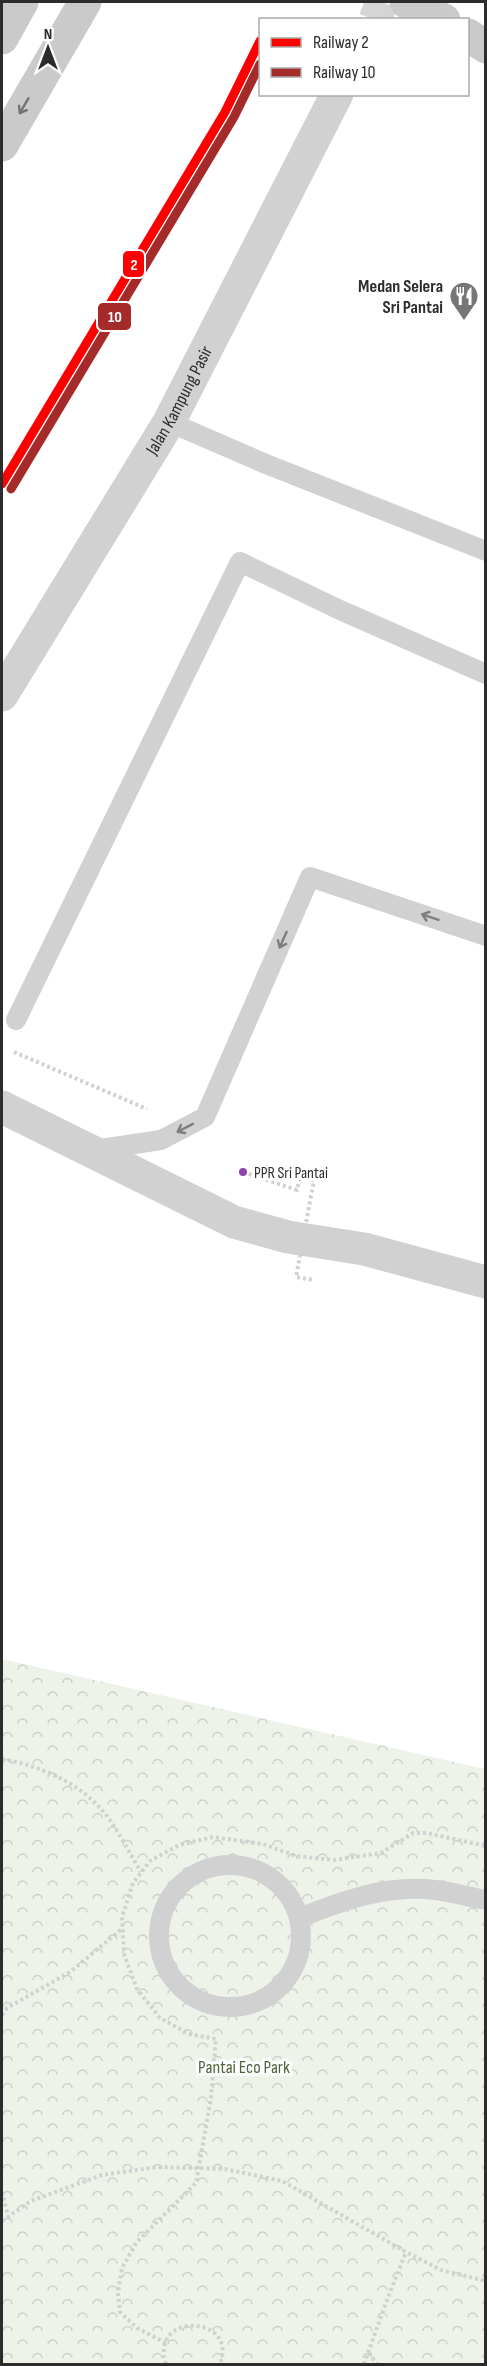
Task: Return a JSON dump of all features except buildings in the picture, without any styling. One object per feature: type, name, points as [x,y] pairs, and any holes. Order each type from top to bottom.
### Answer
[{"type":"main road","points":[[2,38],[22,2]]},
{"type":"main road","points":[[2,145],[85,2]]},
{"type":"main road","points":[[406,2],[440,18]]},
{"type":"main road","points":[[469,36],[486,47]]},
{"type":"street","name":"Jalan Kampung Pasir","points":[[2,695],[169,422],[336,96]]},
{"type":"street","points":[[2,1107],[234,1222],[288,1237],[364,1249],[486,1282]]},
{"type":"lane","points":[[169,422],[266,464],[486,551]]},
{"type":"lane","points":[[15,1020],[240,562],[340,610],[486,674]]},
{"type":"lane","points":[[90,1151],[161,1140],[205,1117],[310,877],[486,936]]},
{"type":"lane","points":[[233,1865],[256,1869],[275,1881],[290,1897],[299,1918],[301,1942],[294,1966],[285,1980],[260,2000],[236,2007],[211,2004],[189,1994],[171,1977],[161,1954],[158,1932],[163,1911],[174,1891],[191,1876],[211,1867],[233,1865]]},
{"type":"lane","points":[[299,1918],[358,1896],[399,1890],[433,1890],[486,1900]]},
{"type":"path","points":[[15,1020],[2,1047],[187,1126]]},
{"type":"path","points":[[243,1172],[297,1190],[300,1177],[314,1180],[296,1277],[313,1280]]},
{"type":"path","points":[[2,1759],[43,1770],[73,1785],[101,1809],[141,1872]]},
{"type":"path","points":[[166,2343],[137,2328],[120,2312],[118,2293],[122,2268],[136,2243],[196,2183],[211,2098],[216,2039],[189,2034],[160,2018],[137,1989],[124,1954],[122,1917],[133,1883],[150,1861],[179,1845],[213,1837],[263,1844],[296,1856],[334,1860],[381,1853],[413,1833],[427,1833],[486,1846]]},
{"type":"path","points":[[2,2015],[8,2008],[70,1972],[123,1929]]},
{"type":"path","points":[[2,2221],[31,2200],[102,2175],[157,2167],[225,2169],[282,2181],[441,2270],[486,2281]]},
{"type":"path","points":[[2,2192],[8,2216]]},
{"type":"path","points":[[364,2364],[406,2252]]},
{"type":"path","points":[[166,2364],[164,2353],[171,2334],[189,2325],[207,2328],[214,2333],[223,2349],[220,2364]]},
{"type":"path","points":[[369,2354],[377,2364]]},
{"type":"green space","name":"Pantai Eco Park","points":[[2,1659],[485,1769],[485,2364],[2,2364]]},
{"type":"tunnel","points":[[376,18],[382,2]]},
{"type":"rail line","name":"2","points":[[2,484],[225,112],[259,43]]},
{"type":"rail line","name":"10","points":[[11,489],[234,117],[259,66]]},
{"type":"place","name":"Medan Selera Sri Pantai","points":[[464,322]]},
{"type":"place","name":"PPR Sri Pantai","points":[[243,1172]]}]
